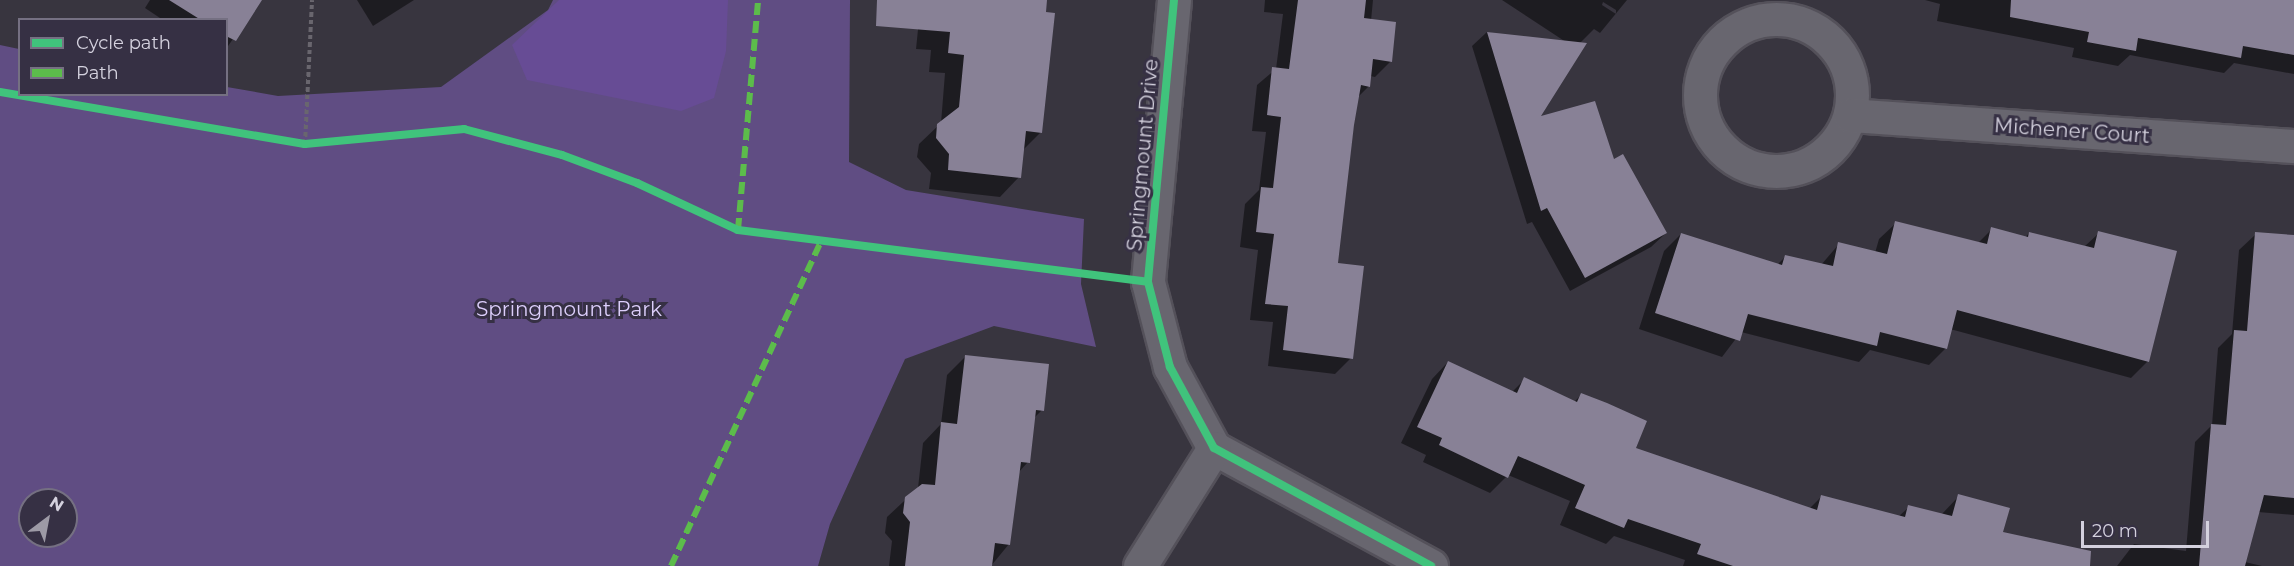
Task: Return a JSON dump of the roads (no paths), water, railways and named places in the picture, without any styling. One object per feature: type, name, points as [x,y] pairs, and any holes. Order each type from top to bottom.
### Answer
[{"type":"street","name":"Springmount Drive","points":[[1174,0],[1148,282],[1170,367],[1214,448]]},
{"type":"street","points":[[1787,19],[1813,28],[1833,44],[1847,67],[1853,93],[1850,115],[1839,140],[1820,158],[1785,171],[1759,169],[1730,156],[1712,137],[1700,104],[1702,77],[1716,48],[1736,30],[1760,20],[1787,19]]},
{"type":"street","name":"Michener Court","points":[[1850,115],[2294,146]]},
{"type":"street","points":[[1140,566],[1214,448],[1431,566]]},
{"type":"park label","name":"Springmount Park","points":[[569,309]]}]
